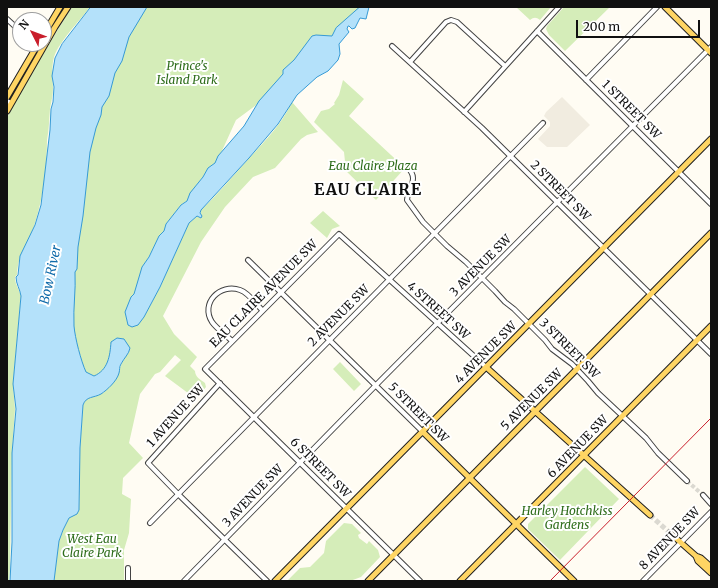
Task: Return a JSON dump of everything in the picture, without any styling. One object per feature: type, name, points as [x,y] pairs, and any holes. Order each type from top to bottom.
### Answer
[{"type":"main road","points":[[52,20],[60,7]]},
{"type":"main road","points":[[52,33],[68,7]]},
{"type":"main road","points":[[665,7],[710,50]]},
{"type":"main road","points":[[7,97],[32,52]]},
{"type":"main road","points":[[7,111],[9,102],[40,52]]},
{"type":"main road","name":"4 AVENUE SW","points":[[275,581],[711,139]]},
{"type":"main road","name":"5 AVENUE SW","points":[[368,581],[711,234]]},
{"type":"main road","name":"6 AVENUE SW","points":[[460,581],[711,326]]},
{"type":"main road","name":"4 STREET SW","points":[[486,367],[650,515]]},
{"type":"main road","name":"5 STREET SW","points":[[423,432],[574,581]]},
{"type":"main road","points":[[670,533],[711,567]]},
{"type":"main road","points":[[696,556],[698,561],[711,573]]},
{"type":"street","points":[[464,112],[558,7]]},
{"type":"street","points":[[586,80],[657,7]]},
{"type":"street","points":[[410,62],[446,22],[451,20],[457,22],[505,66]]},
{"type":"street","name":"1 STREET SW","points":[[537,31],[711,204]]},
{"type":"street","name":"2 STREET SW","points":[[392,46],[464,112],[558,202],[711,354]]},
{"type":"street","name":"3 AVENUE SW","points":[[184,581],[376,385],[710,50]]},
{"type":"street","name":"2 AVENUE SW","points":[[150,523],[543,123]]},
{"type":"street","name":"3 STREET SW","points":[[407,167],[412,172],[413,178],[407,200],[421,220],[495,290],[505,302],[530,324],[552,349],[563,356],[598,393],[646,438],[658,453],[687,481]]},
{"type":"street","name":"4 STREET SW","points":[[339,234],[486,367]]},
{"type":"street","name":"EAU CLAIRE AVENUE SW","points":[[205,368],[339,234]]},
{"type":"street","name":"5 STREET SW","points":[[248,260],[423,432]]},
{"type":"street","points":[[232,342],[212,322],[210,316],[209,308],[211,300],[216,294],[222,290],[238,289],[245,292],[262,310]]},
{"type":"street","name":"6 STREET SW","points":[[205,368],[420,581]]},
{"type":"street","name":"1 AVENUE SW","points":[[178,494],[148,463],[220,383]]},
{"type":"street","points":[[178,494],[267,581]]},
{"type":"street","points":[[703,495],[711,504]]},
{"type":"street","name":"8 AVENUE SW","points":[[643,581],[711,512]]},
{"type":"street","points":[[128,568],[128,581]]},
{"type":"green space","points":[[72,7],[90,7],[65,38],[54,57],[52,69],[53,91],[42,193],[35,223],[19,260],[17,275],[15,277],[21,296],[13,384],[15,409],[12,453],[10,569],[9,581],[7,581],[7,118],[16,99],[44,52],[52,52],[52,39]]},
{"type":"green space","name":"Prince's Island Park","points":[[145,7],[366,7],[263,100],[236,120],[216,164],[209,169],[187,201],[182,204],[166,224],[164,231],[160,235],[142,270],[127,322],[133,327],[144,317],[160,287],[189,223],[197,216],[201,218],[201,210],[270,135],[292,102],[318,132],[307,135],[301,139],[275,168],[253,177],[225,207],[201,242],[163,316],[174,334],[197,357],[190,366],[195,371],[197,377],[205,383],[206,387],[196,399],[165,376],[181,360],[175,355],[160,372],[155,374],[140,394],[129,443],[143,458],[123,478],[122,494],[131,499],[129,533],[124,550],[124,581],[54,581],[59,541],[69,518],[79,510],[80,448],[83,405],[86,400],[103,393],[110,386],[116,378],[123,360],[129,352],[110,363],[96,377],[89,376],[84,372],[73,328],[74,272],[88,155],[101,106],[128,35]]},
{"type":"green space","points":[[516,7],[551,7],[540,20],[533,18],[530,20]]},
{"type":"green space","points":[[564,7],[610,7],[565,51],[549,35],[546,29]]},
{"type":"green space","name":"Eau Claire Plaza","points":[[343,80],[364,99],[349,116],[405,168],[376,200],[346,171],[344,152],[314,122],[321,111],[329,109],[335,104],[334,103],[339,95]]},
{"type":"green space","points":[[323,211],[340,226],[332,229],[327,238],[310,223]]},
{"type":"green space","points":[[340,362],[361,384],[354,391],[333,369]]},
{"type":"green space","name":"Harley Hotchkiss Gardens","points":[[585,467],[619,499],[560,560],[528,529],[528,524]]},
{"type":"green space","points":[[344,523],[352,524],[361,533],[358,535],[359,538],[367,544],[369,541],[378,550],[380,557],[361,577],[350,581],[287,581],[300,568],[310,567],[324,553],[326,541]]},
{"type":"shaded area","points":[[562,97],[590,125],[567,147],[547,147],[538,139],[550,126],[550,122],[544,116],[546,112]]},
{"type":"water","name":"Bow River","points":[[91,7],[147,7],[129,37],[122,61],[115,73],[109,96],[102,107],[101,115],[96,128],[90,152],[78,247],[77,269],[75,272],[74,326],[78,349],[86,372],[94,376],[102,370],[109,357],[111,342],[117,338],[124,339],[130,348],[120,365],[118,376],[114,382],[101,394],[86,400],[83,405],[80,448],[79,510],[77,514],[69,518],[59,541],[54,581],[10,581],[12,542],[12,453],[16,409],[13,384],[21,296],[16,277],[18,275],[20,256],[35,225],[41,205],[53,102],[54,87],[52,76],[55,58],[62,44]]},
{"type":"water","points":[[360,7],[369,7],[366,19],[360,18],[355,28],[352,29],[348,26],[347,29],[349,32],[339,44],[340,54],[338,60],[328,71],[317,77],[297,95],[278,124],[201,210],[201,218],[197,216],[189,223],[160,287],[144,317],[138,325],[132,327],[128,325],[125,312],[131,297],[134,294],[142,267],[149,257],[159,236],[164,231],[166,224],[181,205],[187,201],[190,193],[203,177],[208,168],[215,163],[218,156],[244,126],[259,101],[283,74],[283,70],[294,60],[312,36],[332,36],[336,28]]},
{"type":"tunnel","points":[[687,481],[703,495]]},
{"type":"tunnel","points":[[650,515],[670,533]]},
{"type":"tram line","points":[[550,581],[711,418]]},
{"type":"district","name":"EAU CLAIRE","points":[[368,190]]},
{"type":"park label","name":"West Eau Claire Park","points":[[92,547]]}]
